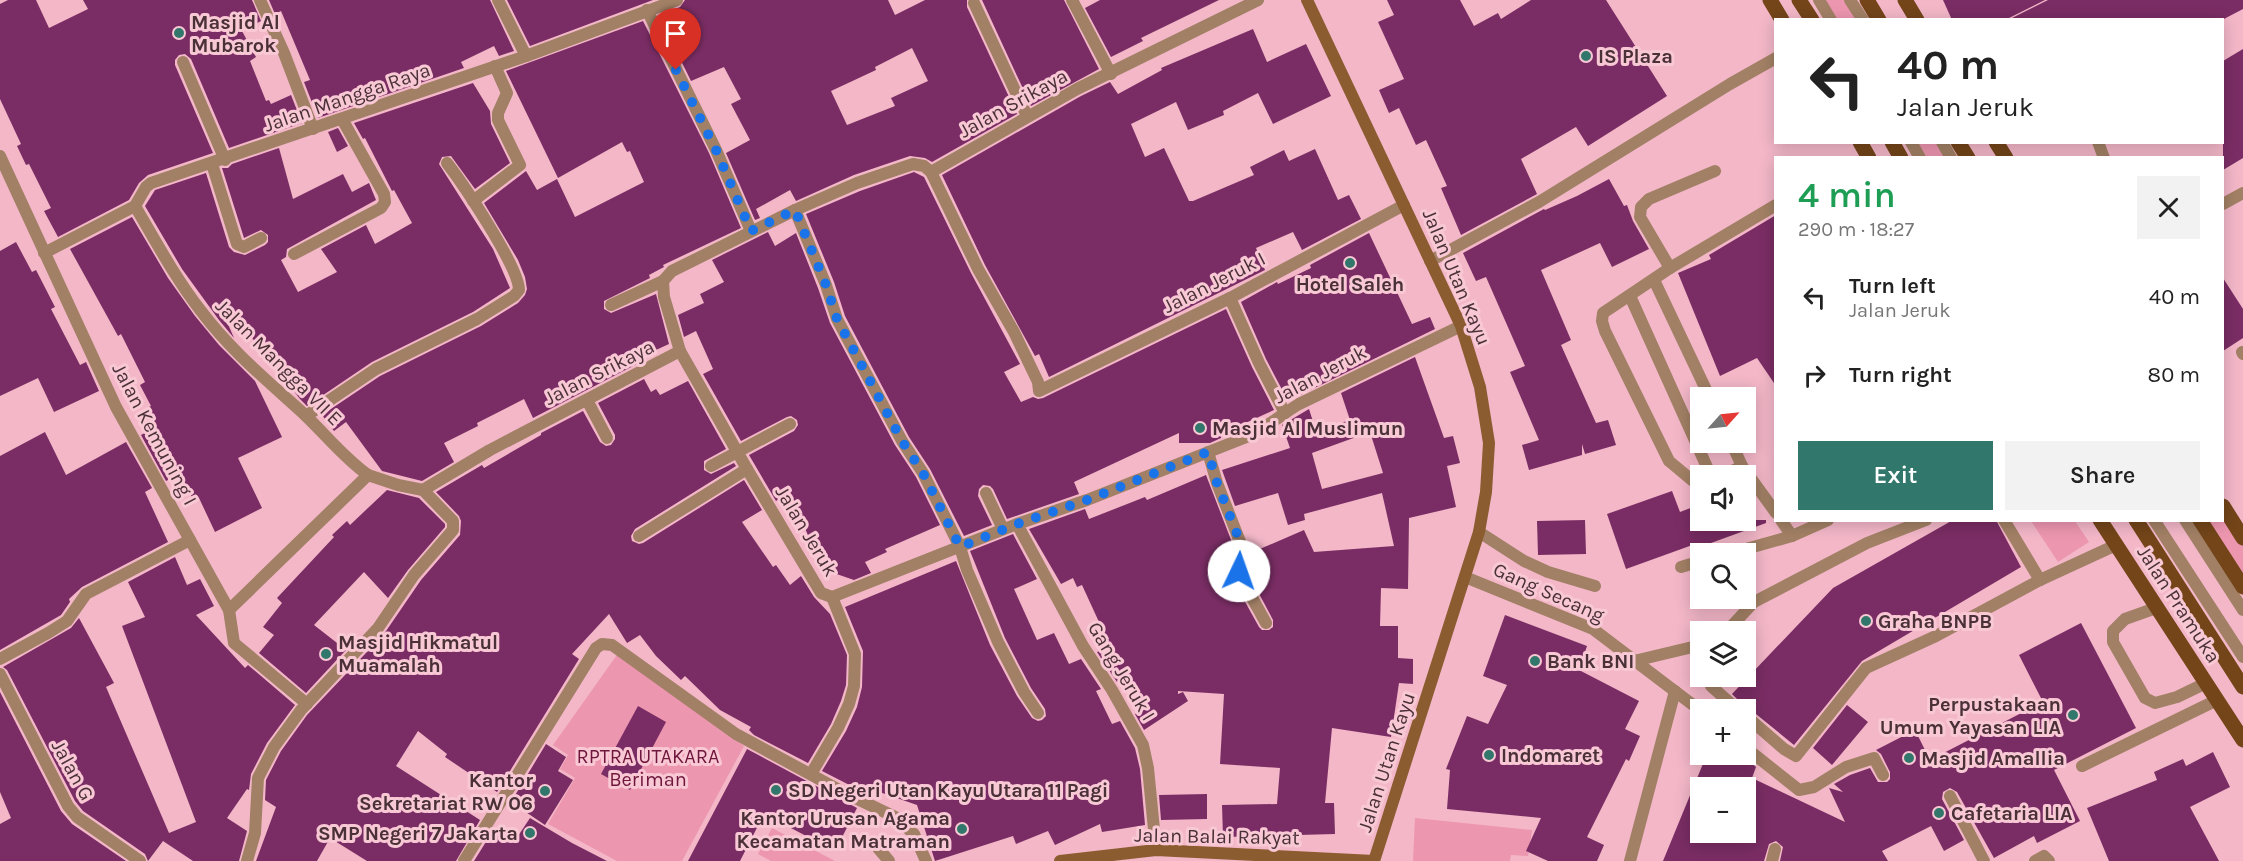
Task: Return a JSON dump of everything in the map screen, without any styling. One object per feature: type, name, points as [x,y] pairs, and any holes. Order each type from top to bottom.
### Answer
[{"type":"main road","points":[[1770,0],[1781,18]]},
{"type":"main road","points":[[1799,0],[1811,18]]},
{"type":"main road","points":[[1867,0],[1878,18]]},
{"type":"main road","points":[[1905,0],[1916,18]]},
{"type":"main road","points":[[2224,508],[2243,538]]},
{"type":"main road","name":"Jalan Pramuka","points":[[2101,522],[2243,740]]},
{"type":"main road","name":"Jalan Pramuka","points":[[2137,522],[2243,687]]},
{"type":"main road","points":[[2201,522],[2243,587]]},
{"type":"street","points":[[260,0],[284,53],[313,129]]},
{"type":"street","points":[[498,0],[526,56]]},
{"type":"street","points":[[1072,0],[1111,74]]},
{"type":"street","name":"Jalan Srikaya","points":[[931,172],[1077,89],[1258,0]]},
{"type":"street","name":"Jalan Utan Kayu","points":[[1307,0],[1461,326],[1480,387],[1489,443],[1486,492],[1479,532],[1374,861]]},
{"type":"street","points":[[1819,0],[1830,18]]},
{"type":"street","points":[[1850,0],[1862,18]]},
{"type":"street","name":"Jalan Mangga Raya","points":[[44,253],[135,206],[146,187],[151,183],[225,160],[526,56],[671,1]]},
{"type":"street","points":[[974,3],[1027,116]]},
{"type":"street","points":[[647,10],[716,150],[751,231]]},
{"type":"street","points":[[1430,261],[1539,202],[1774,59]]},
{"type":"street","points":[[183,62],[225,160]]},
{"type":"street","points":[[473,201],[520,165],[498,120],[498,113],[507,93],[495,66]]},
{"type":"street","points":[[294,254],[381,208],[385,202],[384,194],[342,118]]},
{"type":"street","name":"Jalan Kemuning I","points":[[0,156],[116,407],[229,610],[234,643],[307,704]]},
{"type":"street","points":[[306,416],[376,369],[477,319],[514,296],[519,290],[514,273],[473,201],[447,163]]},
{"type":"street","points":[[212,164],[237,244],[244,247],[261,238]]},
{"type":"street","points":[[611,305],[663,281],[672,271],[751,231],[857,183],[913,164],[924,166],[931,172]]},
{"type":"street","points":[[1670,268],[1640,217],[1641,207],[1650,200],[1715,171]]},
{"type":"street","name":"Jalan Jeruk I","points":[[931,172],[978,269],[1014,332],[1038,382],[1039,391],[1230,298],[1404,205]]},
{"type":"street","points":[[2224,204],[2243,194]]},
{"type":"street","name":"Jalan Mangga VII E","points":[[135,206],[182,285],[202,313],[233,349],[275,390],[306,416],[334,446],[368,475]]},
{"type":"street","points":[[1690,478],[1670,461],[1605,331],[1602,321],[1603,313],[1670,268],[1774,206]]},
{"type":"street","points":[[795,210],[826,285],[837,319],[902,441],[923,473],[960,547],[967,570],[998,642],[1024,692],[1038,713]]},
{"type":"street","points":[[1654,280],[1705,387]]},
{"type":"street","name":"Jalan Srikaya","points":[[423,490],[490,450],[681,351],[664,297],[663,281]]},
{"type":"street","points":[[1630,296],[1706,465]]},
{"type":"street","points":[[1230,298],[1259,363],[1285,413]]},
{"type":"street","name":"Jalan Jeruk","points":[[681,351],[747,469],[821,593],[832,597],[1003,529],[1087,500],[1249,436],[1273,423],[1285,413],[1461,326]]},
{"type":"street","points":[[586,400],[607,438]]},
{"type":"street","points":[[711,466],[790,424]]},
{"type":"street","points":[[1208,452],[1217,483],[1246,557],[1239,571],[1240,576],[1266,623]]},
{"type":"street","points":[[639,536],[747,469]]},
{"type":"street","points":[[229,610],[368,475],[423,490],[453,521],[453,530],[414,575],[378,628],[307,704],[274,747],[258,778],[255,833],[247,861]]},
{"type":"street","points":[[1756,485],[1774,510]]},
{"type":"street","points":[[986,493],[1003,529]]},
{"type":"street","points":[[1782,522],[1792,536]]},
{"type":"street","points":[[1756,546],[1792,536],[1824,522]]},
{"type":"street","points":[[1736,621],[1754,602],[1867,543],[1921,522]]},
{"type":"street","points":[[2005,522],[2040,580]]},
{"type":"street","points":[[2155,522],[2243,657]]},
{"type":"street","points":[[2186,522],[2243,610]]},
{"type":"street","name":"Gang Jeruk I","points":[[1017,524],[1083,646],[1112,690],[1143,745],[1148,768],[1156,850]]},
{"type":"street","points":[[1479,532],[1524,561],[1548,572],[1595,586]]},
{"type":"street","points":[[0,659],[67,621],[86,594],[190,540]]},
{"type":"street","points":[[1756,725],[1784,750],[1796,756],[1866,668],[1936,636],[2040,580],[2116,545]]},
{"type":"street","points":[[1681,567],[1690,564]]},
{"type":"street","name":"Gang Secang","points":[[1465,577],[1593,629],[1690,703]]},
{"type":"street","points":[[811,774],[838,728],[854,686],[855,654],[832,597]]},
{"type":"street","points":[[2156,608],[2125,619],[2113,631],[2113,642],[2145,698],[2155,703],[2177,697],[2206,683]]},
{"type":"street","points":[[464,861],[596,648],[602,644],[612,645],[736,734],[896,817],[914,834],[926,861]]},
{"type":"street","points":[[1634,661],[1690,648]]},
{"type":"street","name":"Jalan G","points":[[0,674],[68,806],[77,817],[140,861]]},
{"type":"street","points":[[1712,687],[1726,699]]},
{"type":"street","points":[[1630,861],[1675,691]]},
{"type":"street","points":[[2082,766],[2217,700]]},
{"type":"street","points":[[1756,756],[1799,790],[1814,787],[1846,767],[1874,758],[1883,775]]},
{"type":"street","points":[[1950,796],[1984,861]]},
{"type":"street","points":[[878,848],[889,861]]},
{"type":"street","name":"Jalan Balai Rakyat","points":[[1060,861],[1156,850],[1374,861]]},
{"type":"street","points":[[2036,861],[2044,856],[2049,861]]},
{"type":"green space","points":[[1819,0],[1850,0],[1862,18],[1830,18]]},
{"type":"green space","points":[[1912,144],[1943,144],[1950,156],[1919,156]]},
{"type":"green space","points":[[2224,507],[2243,538],[2243,586],[2202,522],[2224,522]]},
{"type":"green space","points":[[2032,522],[2076,522],[2089,542],[2058,562]]},
{"type":"green space","name":"RPTRA UTAKARA Beriman","points":[[619,652],[744,746],[682,861],[617,861],[548,824],[575,778],[560,769],[568,755],[553,745]]},
{"type":"green space","points":[[1415,818],[1532,830],[1528,856],[1511,855],[1510,861],[1413,861]]},
{"type":"green space","points":[[772,828],[835,861],[771,861],[758,854]]},
{"type":"building","points":[[8,0],[36,0],[49,28],[88,9],[83,0],[252,0],[261,21],[242,31],[256,57],[250,61],[266,101],[269,100],[271,104],[291,95],[302,123],[229,148],[191,59],[185,54],[179,55],[175,60],[175,65],[213,153],[148,175],[139,183],[129,200],[58,237],[44,211],[51,208],[29,164],[26,165],[17,146],[21,144],[0,99],[0,4]]},
{"type":"building","points":[[269,0],[490,0],[514,51],[499,56],[494,46],[461,62],[464,68],[318,118],[304,82],[310,80],[281,11],[275,14]]},
{"type":"building","points":[[507,0],[653,0],[530,46]]},
{"type":"building","points":[[685,0],[888,0],[895,15],[925,0],[967,0],[967,7],[1017,114],[932,162],[925,158],[910,156],[854,175],[796,201],[790,190],[756,209],[760,218],[755,220],[726,153],[750,140],[731,104],[741,99],[724,67],[691,81],[659,16],[680,7]],"holes":[[[912,48],[928,81],[891,98],[895,106],[847,125],[831,91],[876,70],[875,67]]]},
{"type":"building","points":[[982,0],[1064,0],[1099,69],[1031,106]]},
{"type":"building","points":[[1100,0],[1219,0],[1141,38],[1143,41],[1111,57],[1085,8]]},
{"type":"building","points":[[1387,0],[1460,0],[1474,26],[1498,13],[1501,19],[1531,0],[1606,0],[1667,96],[1588,146],[1576,127],[1521,159],[1537,194],[1461,235],[1441,188],[1447,186],[1426,140],[1416,145],[1399,108],[1389,113],[1379,90],[1404,79],[1378,22],[1394,15]]},
{"type":"building","points":[[1943,0],[2045,0],[2009,18],[1951,18]]},
{"type":"building","points":[[2048,0],[2243,0],[2243,9],[2224,19],[2012,18]]},
{"type":"building","points":[[643,21],[709,153],[741,228],[663,265],[664,267],[649,275],[650,278],[604,301],[604,309],[611,313],[656,294],[669,344],[634,360],[637,364],[533,418],[524,399],[477,423],[478,426],[444,443],[454,462],[422,481],[382,471],[346,422],[334,431],[322,415],[380,376],[481,326],[518,303],[525,295],[527,289],[525,277],[518,260],[484,203],[526,171],[537,190],[557,179],[575,217],[644,182],[630,151],[627,152],[622,142],[558,178],[506,71]]},
{"type":"building","points":[[1253,29],[1267,62],[1306,44],[1331,96],[1273,124],[1258,93],[1223,111],[1224,115],[1188,130],[1176,102],[1131,124],[1145,157],[1164,148],[1189,201],[1193,201],[1254,175],[1250,167],[1284,150],[1289,161],[1315,149],[1338,200],[1349,195],[1361,219],[1302,250],[1293,232],[1256,248],[1265,270],[1049,377],[1039,354],[1035,356],[985,265],[942,175],[1110,82],[1118,94],[1162,70],[1161,68]]},
{"type":"building","points":[[2243,49],[2243,158],[2224,169],[2223,144],[2224,60]]},
{"type":"building","points":[[473,83],[490,111],[491,124],[510,163],[475,189],[451,156],[442,157],[439,164],[493,249],[510,288],[473,312],[372,362],[307,406],[231,311],[224,315],[234,338],[219,320],[182,269],[145,206],[155,190],[206,173],[229,247],[234,252],[245,255],[265,245],[268,242],[268,235],[261,230],[244,238],[222,168],[228,168],[232,164],[279,148],[293,199],[343,174],[352,192],[369,183],[376,200],[287,249],[286,257],[281,260],[298,292],[337,272],[321,249],[366,225],[375,244],[412,223],[394,190],[392,191],[365,138],[363,139],[354,123]]},
{"type":"building","points":[[338,128],[348,146],[337,152],[328,132]]},
{"type":"building","points":[[914,172],[924,177],[971,273],[1020,364],[1004,372],[1021,402],[1033,397],[1043,398],[1226,309],[1274,410],[1221,434],[1221,438],[1210,443],[1179,443],[1179,433],[1074,482],[1079,494],[1007,519],[993,489],[983,485],[979,489],[978,496],[992,525],[964,536],[930,469],[909,437],[845,316],[834,282],[806,214],[860,191]]},
{"type":"building","points":[[1609,179],[1624,206],[1627,205],[1649,249],[1612,267],[1600,243],[1541,270],[1571,340],[1561,345],[1596,423],[1608,420],[1616,445],[1585,454],[1582,444],[1582,455],[1529,470],[1522,445],[1539,440],[1510,372],[1525,366],[1486,277],[1476,281],[1463,253],[1544,209],[1577,196]]},
{"type":"building","points":[[1774,216],[1774,383],[1757,358],[1720,376],[1678,273],[1711,259],[1709,255]]},
{"type":"building","points":[[132,217],[168,278],[195,316],[219,345],[255,381],[282,437],[238,458],[262,508],[215,532],[199,498],[194,501],[180,474],[166,481],[141,435],[152,429],[143,410],[151,406],[140,385],[145,382],[121,334],[118,336],[70,249]]},
{"type":"building","points":[[768,232],[775,246],[796,233],[830,323],[895,445],[916,477],[940,525],[885,549],[887,552],[865,562],[871,573],[854,580],[822,569],[790,492],[776,501],[749,455],[794,431],[798,425],[797,420],[791,416],[787,417],[741,441],[703,374],[713,369],[696,331],[684,337],[678,315],[704,303],[700,294],[724,282],[712,260]]},
{"type":"building","points":[[1369,233],[1412,324],[1430,317],[1435,329],[1288,401],[1266,359],[1241,302],[1277,282],[1278,284],[1311,268],[1310,265]]},
{"type":"building","points":[[16,242],[32,272],[36,270],[55,307],[51,309],[80,365],[86,362],[99,391],[54,412],[38,378],[0,396],[0,251]]},
{"type":"building","points":[[2224,280],[2243,309],[2243,338],[2224,350]]},
{"type":"building","points":[[1415,357],[1444,438],[1453,436],[1460,463],[1447,466],[1456,507],[1409,518],[1408,589],[1381,588],[1380,626],[1398,626],[1398,658],[1413,659],[1413,684],[1399,683],[1391,737],[1332,728],[1325,803],[1334,803],[1335,834],[1223,837],[1222,805],[1277,804],[1280,768],[1220,764],[1224,694],[1178,691],[1178,694],[1183,692],[1188,701],[1144,730],[1135,714],[1145,709],[1130,676],[1117,682],[1097,652],[1104,649],[1099,637],[1105,635],[1082,585],[1077,587],[1073,578],[1061,584],[1029,529],[1085,509],[1089,519],[1145,497],[1147,500],[1206,475],[1238,558],[1231,569],[1233,580],[1259,627],[1262,630],[1269,630],[1273,627],[1273,620],[1248,573],[1254,562],[1253,552],[1304,530],[1314,552],[1394,546],[1382,493],[1304,514],[1305,520],[1288,525],[1278,493],[1235,506],[1222,470],[1290,448],[1282,425],[1309,409],[1316,431],[1350,420],[1341,393]],"holes":[[[1370,432],[1383,473],[1322,489],[1312,453]]]},
{"type":"building","points":[[644,379],[651,392],[656,389],[660,395],[688,381],[726,449],[704,461],[704,470],[711,474],[734,463],[736,466],[635,529],[631,536],[632,541],[643,543],[744,480],[762,510],[742,522],[773,567],[776,565],[790,585],[801,576],[814,597],[830,614],[847,655],[846,685],[831,724],[808,763],[754,735],[749,730],[751,727],[720,710],[685,676],[681,680],[656,656],[640,635],[627,643],[609,614],[572,654],[579,659],[497,792],[445,757],[447,754],[418,731],[396,766],[480,820],[456,861],[367,861],[330,838],[317,861],[256,861],[276,807],[265,800],[266,780],[281,751],[307,715],[384,634],[421,580],[460,535],[459,516],[436,492],[482,465],[484,468],[541,433],[583,411],[600,442],[606,446],[611,445],[615,435],[598,403]]},
{"type":"building","points":[[45,432],[66,475],[126,442],[152,488],[145,492],[168,542],[82,587],[69,599],[70,602],[61,615],[0,650],[0,456]]},
{"type":"building","points":[[387,490],[419,498],[445,524],[445,527],[408,570],[388,598],[364,572],[314,625],[346,650],[306,693],[259,653],[274,635],[263,627],[282,603],[277,598],[334,537],[332,535],[347,521],[350,525]]},
{"type":"building","points":[[1672,491],[1680,512],[1690,508],[1690,531],[1744,531],[1711,543],[1690,543],[1690,546],[1626,569],[1607,514]]},
{"type":"building","points":[[1585,520],[1586,554],[1538,555],[1537,521]]},
{"type":"building","points":[[1756,520],[1766,520],[1766,523],[1756,527]]},
{"type":"building","name":"Graha BNPB","points":[[1949,522],[1997,522],[2021,567],[1862,661],[1794,745],[1756,714],[1756,699],[1737,699],[1732,694],[1739,687],[1756,687],[1756,669],[1833,588]]},
{"type":"building","points":[[1013,534],[1037,579],[1014,589],[1037,640],[1054,633],[1069,664],[1081,659],[1101,689],[1096,691],[1112,724],[1120,721],[1135,748],[1140,769],[1145,825],[1102,832],[1100,824],[1055,845],[1048,831],[1016,844],[1013,836],[935,861],[917,805],[868,788],[865,793],[822,771],[846,731],[857,707],[862,687],[863,651],[845,607],[956,561],[990,645],[1017,696],[1032,718],[1042,720],[1046,716],[1045,709],[1031,688],[1005,638],[970,551]]},
{"type":"building","points":[[175,557],[187,585],[200,579],[214,606],[196,615],[245,668],[248,665],[295,705],[267,743],[251,774],[249,790],[247,789],[227,818],[247,831],[239,861],[193,861],[163,841],[148,861],[145,854],[83,811],[75,801],[7,670],[3,667],[71,628],[79,618],[114,683],[106,687],[169,833],[196,822],[122,626],[145,617],[128,582]]},
{"type":"building","points":[[1505,615],[1587,646],[1579,670],[1639,701],[1625,729],[1640,736],[1629,761],[1626,759],[1587,837],[1604,845],[1597,861],[1548,861],[1526,851],[1541,818],[1447,809],[1450,770],[1446,769],[1467,716],[1488,724],[1507,685],[1483,676]]},
{"type":"building","points":[[2081,623],[2136,728],[2054,770],[2080,821],[2037,843],[2034,836],[1994,858],[1957,792],[1950,788],[1943,792],[1942,799],[1964,840],[1944,851],[1931,826],[1882,851],[1888,861],[1780,861],[1783,847],[1776,841],[1769,844],[1764,861],[1663,861],[1690,795],[1690,843],[1756,843],[1756,780],[1845,822],[1829,788],[1843,792],[1834,784],[1870,768],[1878,782],[1887,782],[1890,779],[1890,772],[1881,754],[1876,750],[1915,730],[1930,760],[2043,702],[2019,655]]},
{"type":"building","points":[[0,692],[61,811],[72,824],[126,861],[0,861],[0,824],[11,818],[0,792]]},
{"type":"building","points":[[1847,705],[1868,722],[1832,765],[1813,748]]},
{"type":"building","points":[[638,706],[666,722],[630,790],[601,774]]},
{"type":"building","name":"Kantor Sekretariat RW 06","points":[[546,744],[566,757],[558,771],[573,780],[545,825],[511,802]]},
{"type":"building","name":"SD Negeri Utan Kayu Utara 11 Pagi","points":[[747,749],[857,808],[835,851],[764,814],[740,861],[688,861]]},
{"type":"building","points":[[2213,752],[2230,787],[2190,807],[2219,861],[2109,861],[2087,808],[2157,780],[2154,772],[2183,759],[2186,766]]},
{"type":"building","points":[[1702,765],[1754,765],[1756,767],[1752,777],[1698,777]]},
{"type":"building","points":[[1207,794],[1207,819],[1161,820],[1159,795]]},
{"type":"building","name":"SMP Negeri 7 Jakarta","points":[[530,818],[607,861],[474,861],[494,829],[514,842]]},
{"type":"place","name":"Masjid Al Mubarok","points":[[179,33]]},
{"type":"place","name":"IS Plaza","points":[[1586,56]]},
{"type":"place","name":"Hotel Saleh","points":[[1350,263]]},
{"type":"place","name":"Masjid Al Muslimun","points":[[1200,428]]},
{"type":"place","name":"Graha BNPB","points":[[1866,621]]},
{"type":"place","name":"Masjid Hikmatul Muamalah","points":[[326,654]]},
{"type":"place","name":"Bank BNI","points":[[1535,661]]},
{"type":"place","name":"Perpustakaan Umum Yayasan LIA","points":[[2073,715]]},
{"type":"place","name":"Indomaret","points":[[1489,755]]},
{"type":"place","name":"Masjid Amallia","points":[[1909,758]]},
{"type":"place","name":"SD Negeri Utan Kayu Utara 11 Pagi","points":[[776,790]]},
{"type":"place","name":"Kantor Sekretariat RW 06","points":[[545,791]]},
{"type":"place","name":"Cafetaria LIA","points":[[1939,813]]},
{"type":"place","name":"Kantor Urusan Agama Kecamatan Matraman","points":[[962,829]]},
{"type":"place","name":"SMP Negeri 7 Jakarta","points":[[530,833]]},
{"type":"route","points":[[676,70],[716,150],[751,231],[795,210],[826,285],[837,319],[902,441],[923,473],[960,547],[1208,452],[1217,483],[1246,557],[1239,571]]}]
